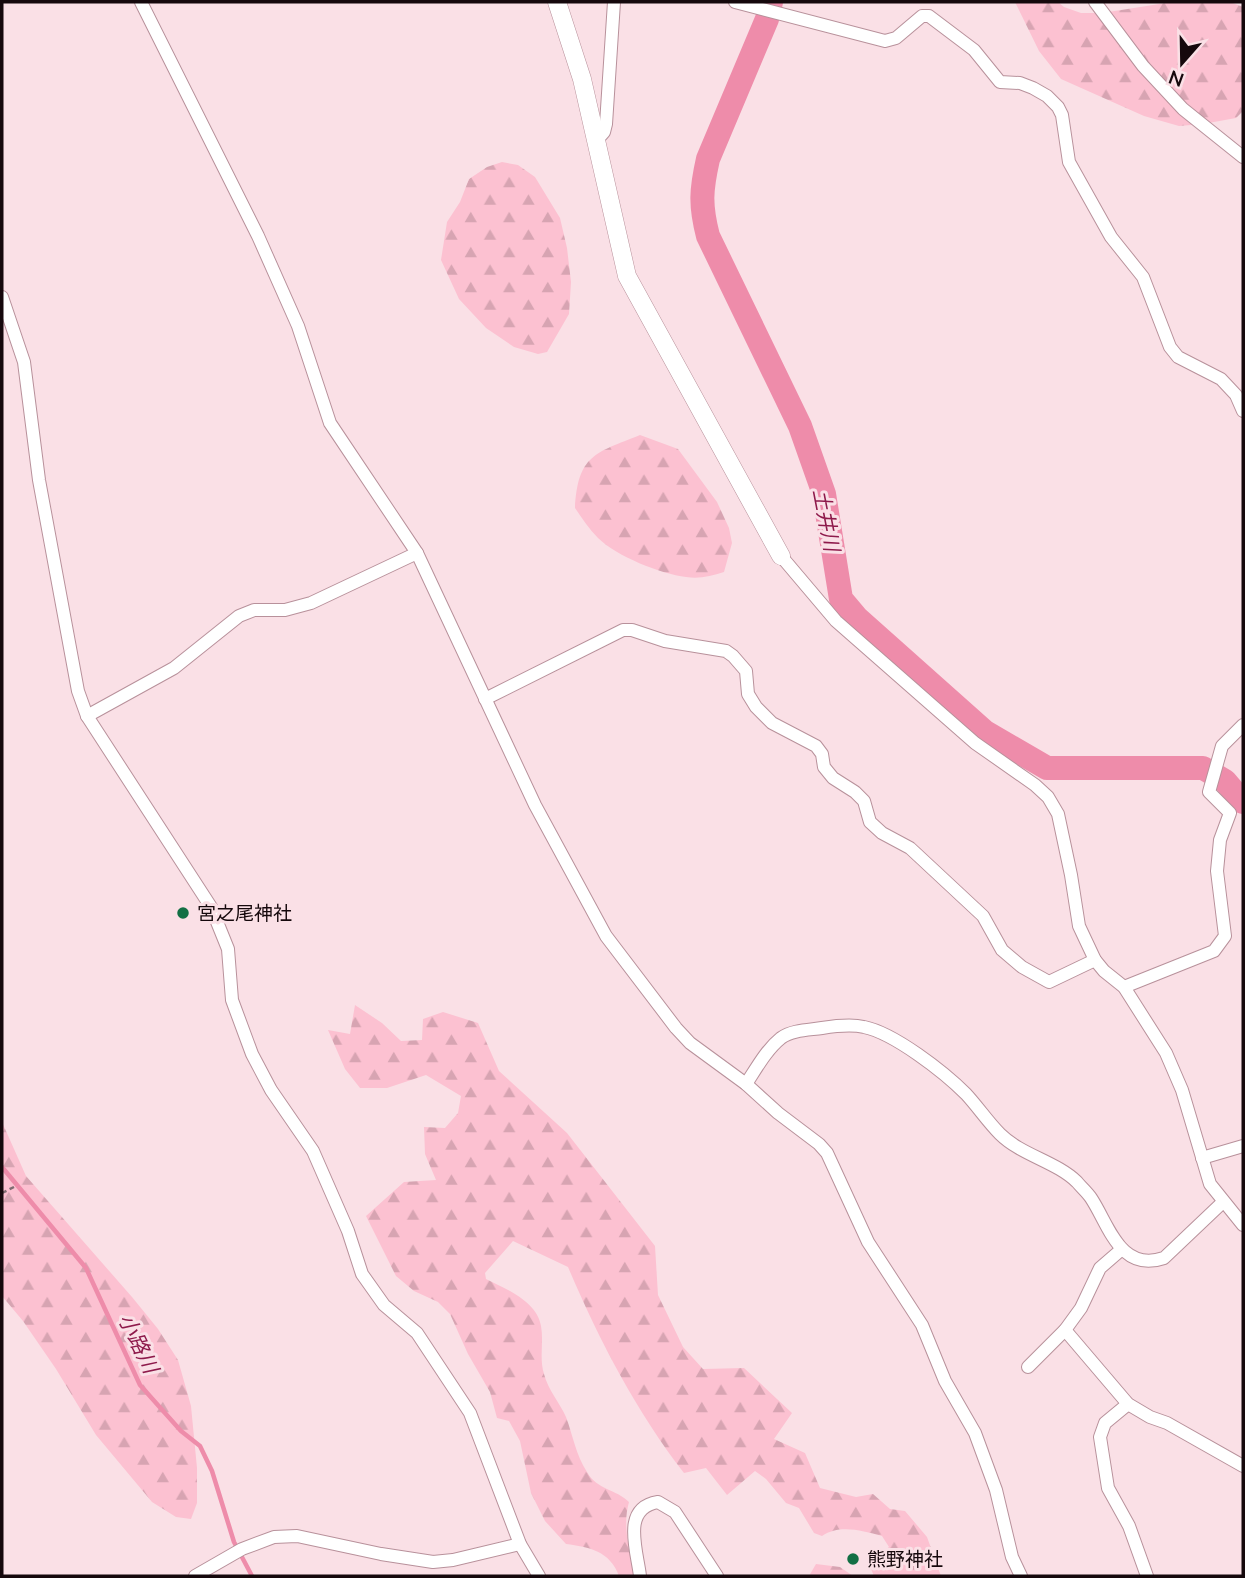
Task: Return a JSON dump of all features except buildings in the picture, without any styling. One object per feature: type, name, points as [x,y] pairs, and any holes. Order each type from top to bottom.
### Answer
[{"type":"street","points":[[141,2],[258,236],[298,326],[330,423],[417,552],[535,805],[606,936],[690,1043],[746,1084],[827,1153],[868,1242],[922,1325],[944,1381],[975,1433],[996,1490],[1012,1557],[1021,1576]]},
{"type":"street","points":[[557,2],[582,79],[627,276],[781,556],[836,621],[975,743],[1048,797],[1058,814],[1079,926],[1095,960],[1124,987],[1166,1053],[1182,1090],[1210,1184],[1243,1225]]},
{"type":"street","points":[[596,141],[604,132],[606,124],[614,2]]},
{"type":"street","points":[[735,2],[885,41],[896,38],[926,15],[975,50],[1000,82],[1020,83],[1047,96],[1062,115],[1069,162],[1111,237],[1143,277],[1170,347],[1178,357],[1221,379],[1236,395],[1243,411]]},
{"type":"street","points":[[1095,2],[1143,66],[1175,100],[1243,157]]},
{"type":"street","points":[[2,297],[24,362],[39,480],[78,691],[87,716],[211,907],[228,949],[232,1000],[252,1054],[271,1090],[313,1151],[348,1231],[362,1275],[384,1306],[417,1333],[470,1413],[520,1544],[539,1576]]},
{"type":"street","points":[[87,716],[174,668],[239,616],[254,610],[285,610],[311,603],[417,552]]},
{"type":"street","points":[[485,699],[623,630],[632,630],[665,641],[726,651],[740,662],[746,671],[748,694],[756,706],[772,723],[816,746],[822,754],[824,767],[833,778],[864,801],[870,822],[882,833],[910,848],[983,916],[1002,950],[1022,967],[1049,982],[1095,960]]},
{"type":"street","points":[[1124,987],[1214,951],[1223,942],[1217,871],[1218,853],[1230,813],[1209,792],[1222,746],[1243,725]]},
{"type":"street","points":[[746,1084],[771,1048],[784,1036],[833,1026],[865,1027],[893,1039],[935,1067],[955,1084],[1001,1135],[1074,1179],[1091,1198],[1107,1230],[1122,1249],[1142,1261],[1154,1262],[1164,1258],[1223,1202]]},
{"type":"street","points":[[1202,1158],[1243,1146]]},
{"type":"street","points":[[1028,1367],[1065,1330],[1082,1308],[1100,1268],[1122,1249]]},
{"type":"street","points":[[1065,1330],[1128,1404],[1243,1466]]},
{"type":"street","points":[[1128,1404],[1105,1423],[1100,1437],[1108,1488],[1129,1526],[1147,1576]]},
{"type":"street","points":[[640,1576],[634,1524],[636,1514],[642,1507],[658,1502],[675,1512],[717,1576]]},
{"type":"street","points":[[195,1576],[238,1551],[274,1537],[297,1536],[433,1562],[520,1544]]},
{"type":"street","points":[[433,1562],[435,1576]]},
{"type":"path","points":[[2,1193],[14,1187]]},
{"type":"green space","points":[[1015,2],[1058,2],[1081,13],[1102,13],[1172,2],[1230,2],[1243,7],[1243,111],[1236,118],[1179,126],[1144,116],[1061,79],[1039,51]]},
{"type":"green space","points":[[502,162],[518,165],[535,177],[560,218],[567,248],[571,282],[569,314],[547,352],[538,354],[514,347],[486,328],[459,299],[441,260],[447,222],[460,202],[469,179],[487,167]]},
{"type":"green space","points":[[640,435],[678,449],[717,502],[729,528],[732,543],[724,572],[705,577],[686,577],[639,563],[606,545],[575,508],[580,477],[592,458]]},
{"type":"green space","points":[[355,1005],[382,1023],[401,1041],[422,1040],[423,1019],[443,1012],[478,1023],[499,1071],[567,1133],[655,1246],[658,1295],[683,1347],[703,1369],[744,1368],[792,1413],[774,1439],[805,1453],[820,1488],[856,1497],[873,1494],[890,1509],[905,1511],[927,1537],[941,1576],[874,1576],[871,1569],[878,1555],[889,1547],[882,1536],[851,1530],[836,1530],[822,1536],[814,1533],[799,1508],[786,1503],[766,1479],[755,1471],[727,1495],[706,1468],[684,1473],[650,1425],[620,1374],[568,1267],[513,1241],[485,1273],[486,1279],[520,1297],[538,1317],[542,1332],[544,1374],[566,1417],[583,1466],[601,1486],[629,1502],[626,1530],[634,1576],[619,1576],[610,1561],[598,1552],[566,1544],[545,1521],[531,1493],[520,1441],[509,1421],[497,1418],[490,1392],[468,1354],[450,1314],[438,1302],[414,1291],[396,1276],[366,1216],[404,1182],[436,1180],[425,1154],[424,1127],[445,1128],[458,1113],[461,1096],[426,1075],[387,1088],[360,1088],[345,1069],[328,1030],[350,1034]]},
{"type":"green space","points":[[2,1122],[26,1176],[132,1297],[158,1329],[178,1360],[191,1406],[197,1468],[197,1503],[191,1519],[176,1517],[152,1502],[96,1435],[56,1369],[2,1296]]},
{"type":"green space","points":[[816,1564],[840,1567],[853,1576],[809,1576]]},
{"type":"waterway","name":"土井川","points":[[771,2],[767,19],[708,159],[703,189],[704,215],[708,236],[800,426],[824,494],[841,599],[857,618],[985,732],[1047,768],[1203,768],[1225,781],[1243,802]]},
{"type":"waterway","name":"小路川","points":[[2,1167],[86,1268],[140,1385],[181,1431],[200,1446],[212,1471],[234,1542],[252,1576]]},
{"type":"place","name":"宮之尾神社","points":[[183,913]]},
{"type":"place","name":"熊野神社","points":[[853,1559]]}]
